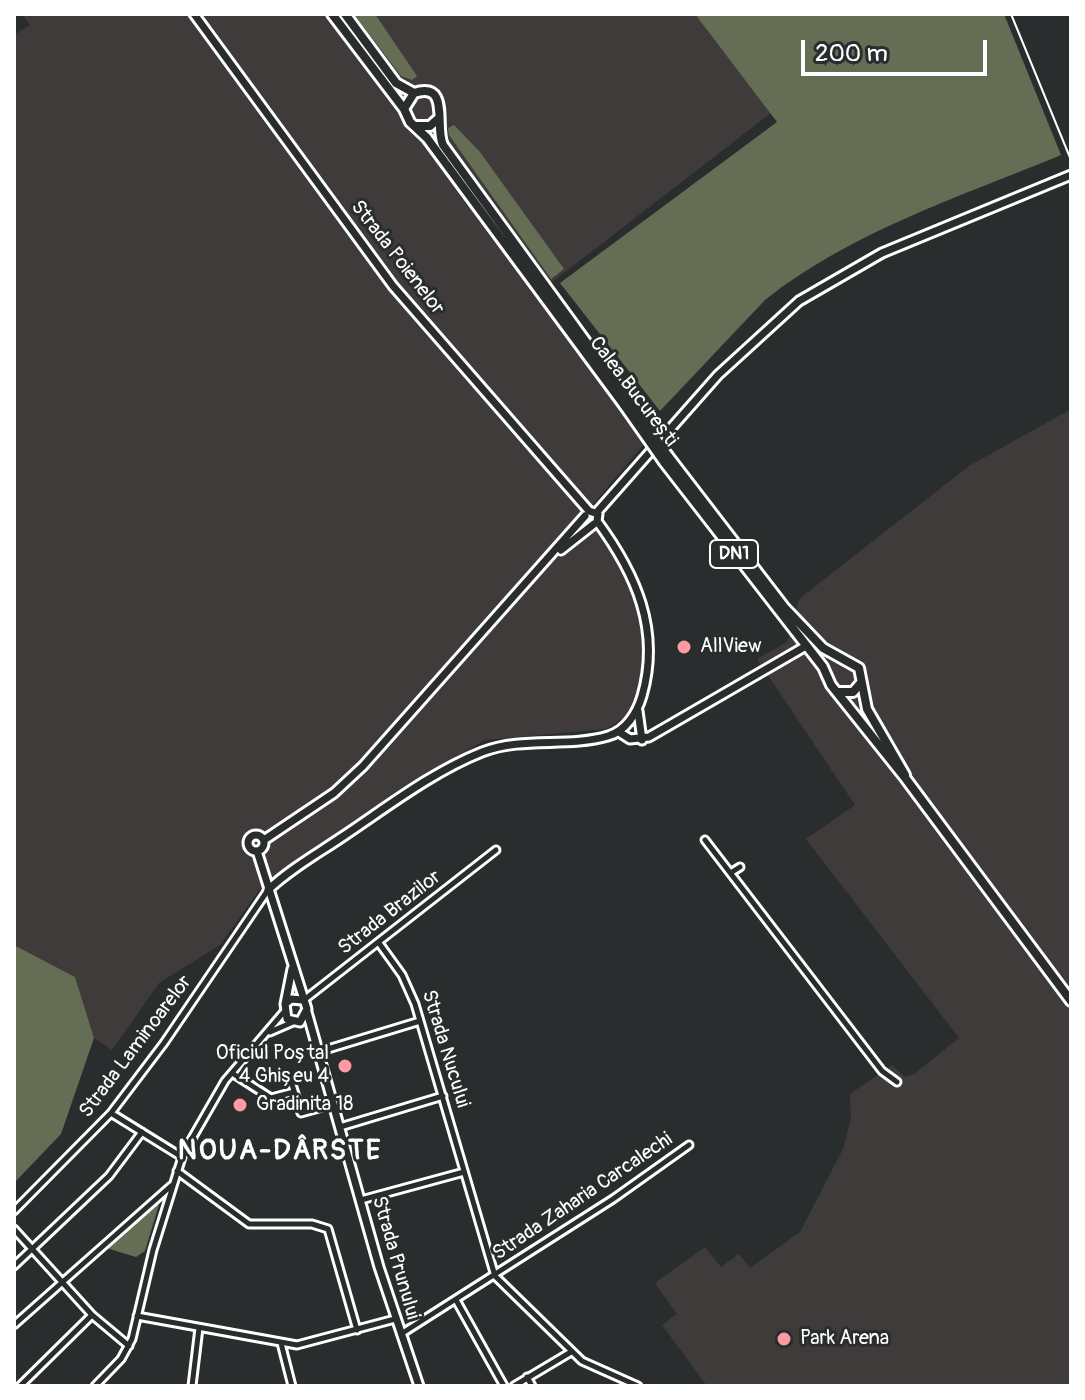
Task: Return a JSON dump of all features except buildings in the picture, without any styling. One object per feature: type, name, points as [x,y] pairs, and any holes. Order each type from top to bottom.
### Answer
[{"type":"main road","name":"Calea București","points":[[332,14],[626,403]]},
{"type":"main road","name":"Calea București","points":[[345,14],[396,83],[414,93],[423,91],[436,96],[441,106],[439,118],[443,145],[666,459],[829,676],[831,685],[906,779],[1071,1001]]},
{"type":"main road","points":[[404,109],[414,93]]},
{"type":"main road","points":[[413,125],[430,126],[439,118]]},
{"type":"main road","name":"Calea București","points":[[666,459],[784,607],[823,648],[859,668],[867,709],[894,751],[906,779]]},
{"type":"main road","points":[[829,676],[832,667],[847,661]]},
{"type":"main road","points":[[838,692],[848,694],[860,684]]},
{"type":"street","name":"Strada Poienelor","points":[[194,14],[393,286],[592,517],[622,558],[644,607],[648,668],[640,704],[619,732]]},
{"type":"street","points":[[257,851],[263,847],[264,840],[334,793],[363,766],[718,375],[799,301],[882,253],[1071,175]]},
{"type":"street","points":[[268,890],[414,788],[480,753],[516,744],[598,738],[619,732],[630,739],[642,740],[806,646]]},
{"type":"street","points":[[640,704],[638,729],[642,740]]},
{"type":"street","points":[[264,840],[257,835],[248,840],[249,847],[257,851],[302,1001]]},
{"type":"street","points":[[705,840],[882,1071],[897,1082]]},
{"type":"street","name":"Strada Brazilor","points":[[302,1001],[496,850]]},
{"type":"street","points":[[732,872],[740,867]]},
{"type":"street","name":"Strada Laminoarelor","points":[[14,1211],[111,1113],[164,1043],[268,890]]},
{"type":"street","name":"Strada Nucului","points":[[379,943],[409,987],[495,1276],[517,1299],[544,1319],[571,1352],[593,1367],[638,1386]]},
{"type":"street","points":[[95,1386],[129,1346],[171,1186],[182,1157],[232,1073],[276,1024],[284,1008],[292,967]]},
{"type":"street","points":[[284,1008],[295,998],[302,1001]]},
{"type":"street","name":"Strada Prunului","points":[[302,1001],[395,1319],[419,1386]]},
{"type":"street","name":"Strada Prunului","points":[[284,1008],[307,1032],[318,1052]]},
{"type":"street","points":[[262,1036],[295,1022],[307,1012]]},
{"type":"street","points":[[318,1052],[420,1021]]},
{"type":"street","points":[[853,1032],[862,1031]]},
{"type":"street","points":[[864,1046],[873,1046]]},
{"type":"street","points":[[232,1073],[271,1098],[294,1092]]},
{"type":"street","points":[[290,1078],[301,1113],[333,1104]]},
{"type":"street","points":[[340,1127],[443,1096]]},
{"type":"street","points":[[111,1113],[182,1157]]},
{"type":"street","points":[[14,1266],[109,1176],[142,1132]]},
{"type":"street","name":"Strada Zaharia Carcalechi","points":[[495,1276],[689,1145]]},
{"type":"street","points":[[177,1171],[249,1224],[312,1224],[328,1229],[357,1330]]},
{"type":"street","points":[[361,1200],[464,1172]]},
{"type":"street","points":[[14,1325],[171,1186]]},
{"type":"street","points":[[14,1229],[92,1315],[129,1346]]},
{"type":"street","name":"Strada Prunului","points":[[400,1335],[495,1276]]},
{"type":"street","points":[[456,1300],[504,1386]]},
{"type":"street","points":[[20,1386],[92,1315]]},
{"type":"street","points":[[137,1316],[281,1343],[304,1344],[395,1319]]},
{"type":"street","points":[[192,1386],[199,1328]]},
{"type":"street","points":[[281,1343],[292,1386]]},
{"type":"street","points":[[514,1386],[571,1352]]},
{"type":"street","points":[[527,1377],[532,1386]]},
{"type":"shaded area","points":[[22,14],[700,14],[771,113],[538,293],[649,438],[591,507],[639,598],[645,643],[636,705],[606,729],[485,740],[394,793],[260,889],[220,945],[159,983],[112,1050],[94,1038],[75,977],[14,945],[14,35],[30,25]]},
{"type":"shaded area","points":[[1071,409],[1071,1386],[707,1386],[662,1325],[677,1314],[655,1283],[705,1247],[721,1267],[739,1254],[750,1268],[800,1232],[843,1149],[851,1118],[850,1094],[892,1065],[905,1077],[914,1074],[959,1038],[806,839],[855,805],[757,659],[787,642],[799,599],[969,466]]},
{"type":"green space","points":[[354,14],[375,14],[417,76],[412,80],[401,76]]},
{"type":"green space","points":[[695,14],[1004,14],[1061,155],[908,217],[833,254],[798,276],[765,300],[660,411],[560,283],[777,122]]},
{"type":"green space","points":[[454,125],[480,152],[564,269],[551,279],[449,135],[448,128]]},
{"type":"green space","points":[[14,945],[75,977],[94,1038],[61,1134],[14,1183]]},
{"type":"green space","points":[[161,1198],[145,1251],[136,1257],[106,1248]]},
{"type":"railway","points":[[1011,14],[1071,160]]},
{"type":"place","name":"AllView","points":[[684,647]]},
{"type":"place","name":"Oficiul Poștal 4 Ghișeu 4","points":[[345,1066]]},
{"type":"place","name":"Gradinita 18","points":[[240,1105]]},
{"type":"place","name":"Park Arena","points":[[784,1339]]},
{"type":"district","name":"NOUA-DÂRSTE","points":[[280,1152]]}]
